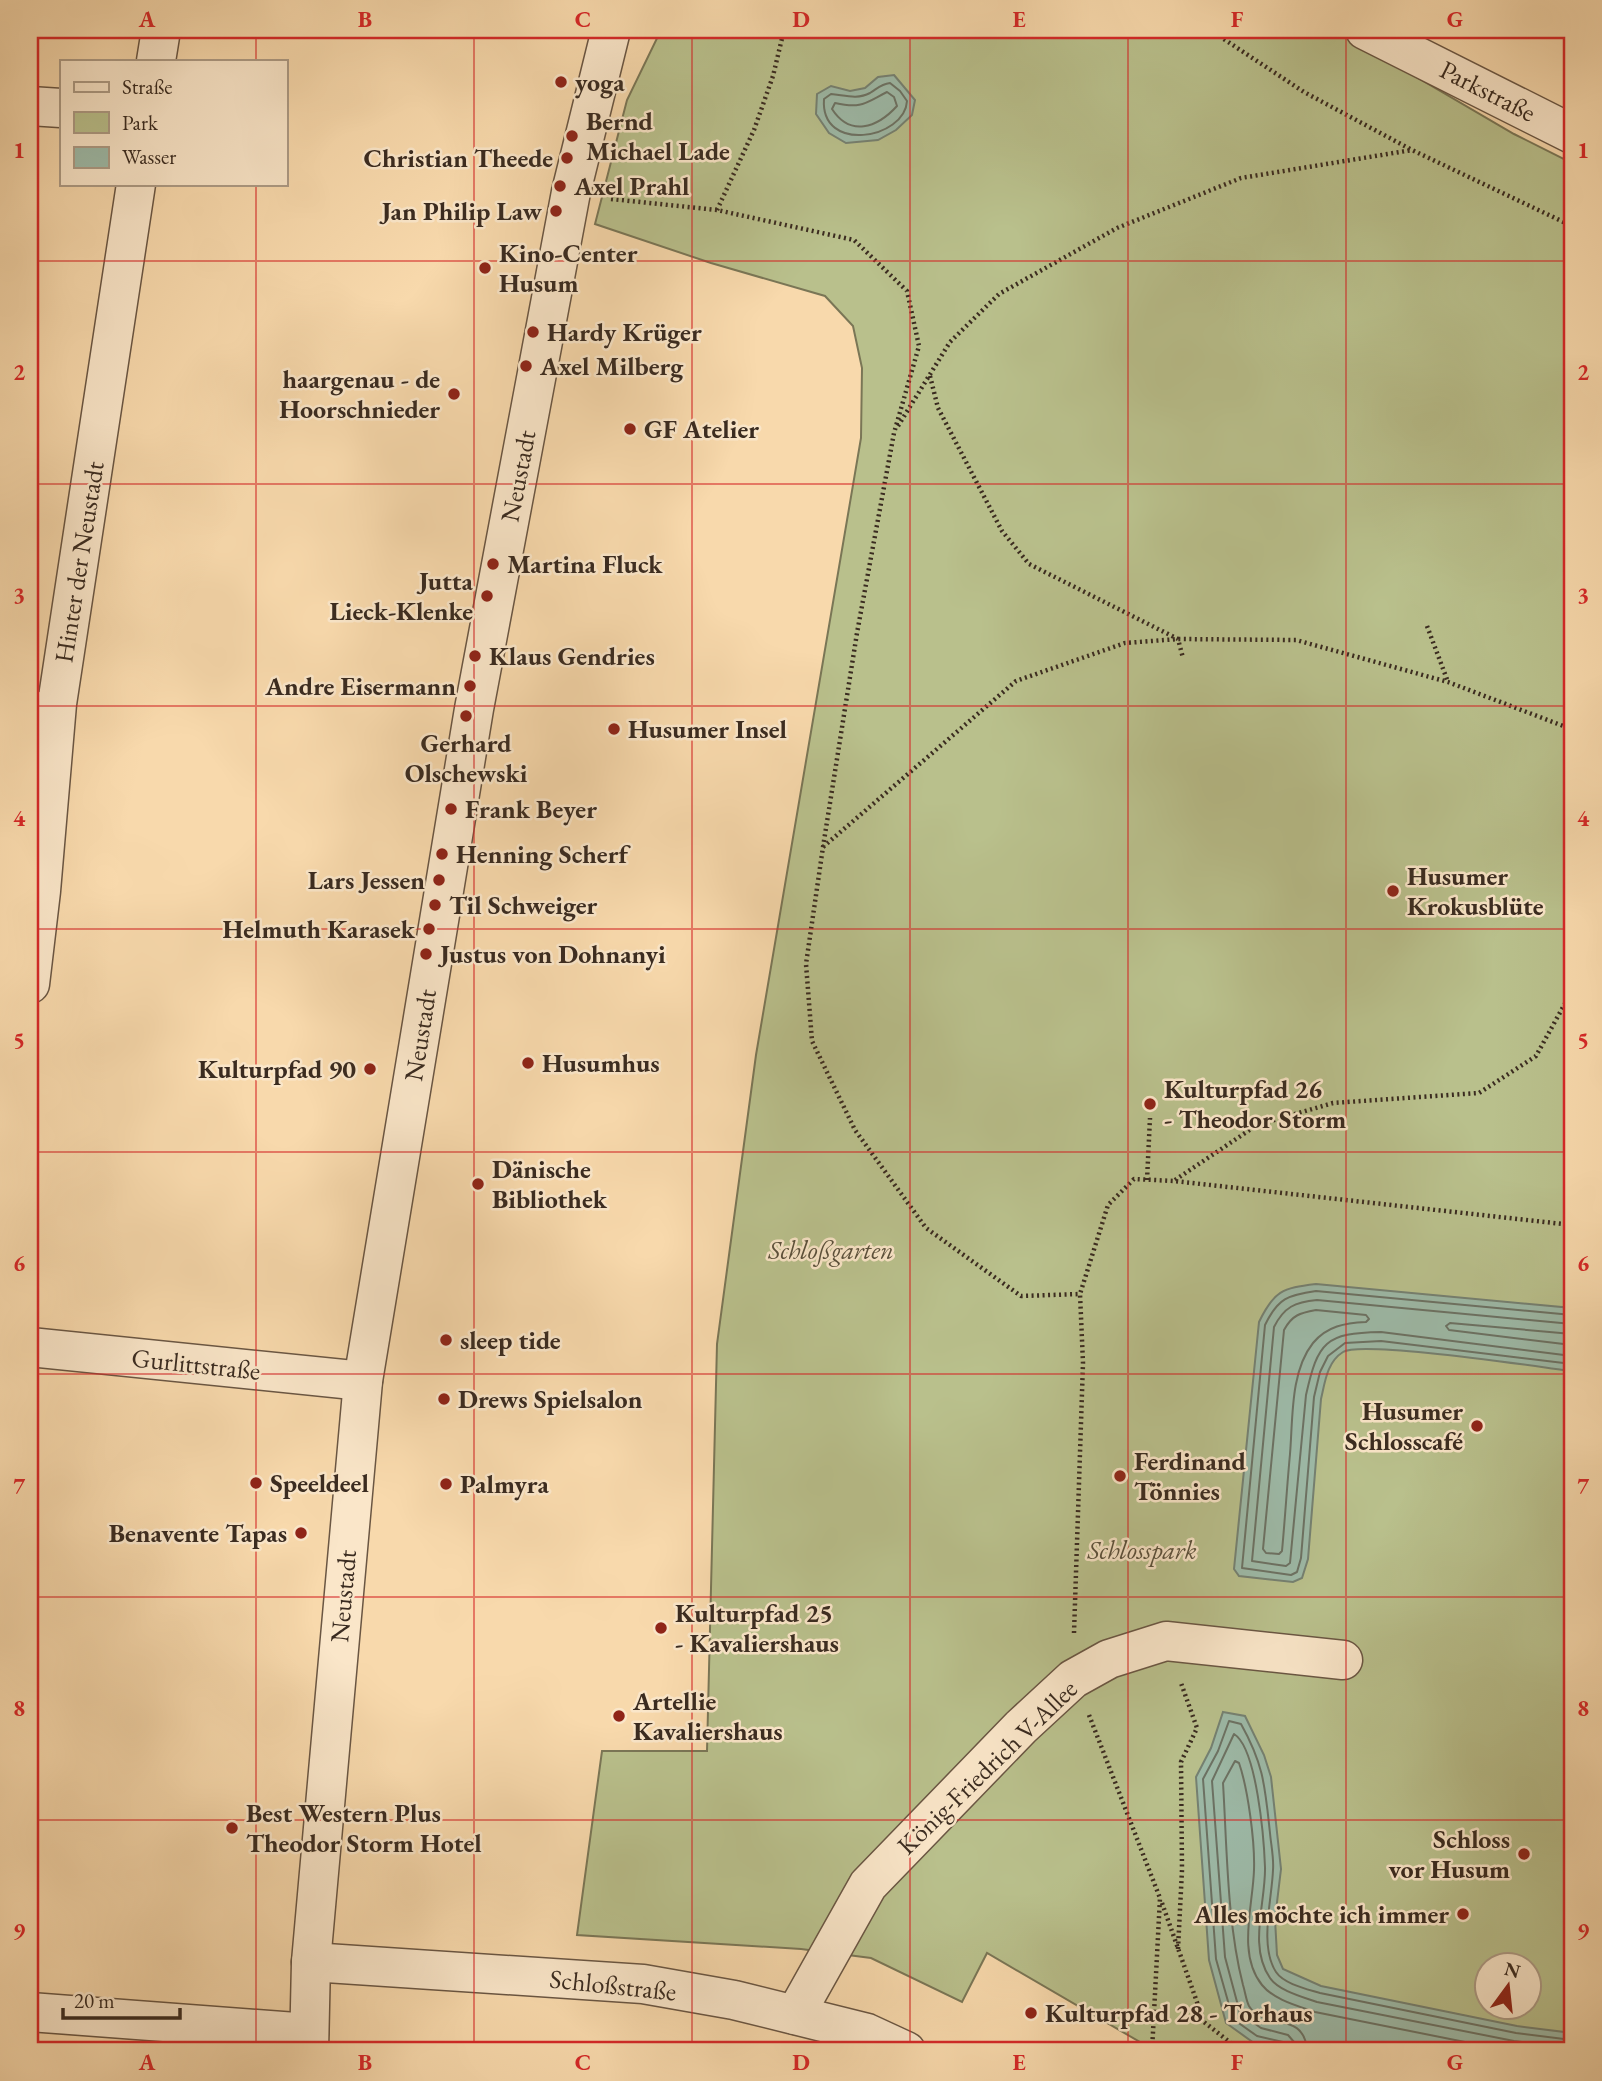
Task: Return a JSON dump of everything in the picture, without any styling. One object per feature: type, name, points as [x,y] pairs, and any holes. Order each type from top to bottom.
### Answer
[{"type":"street","points":[[156,60],[161,30]]},
{"type":"street","name":"Neustadt","points":[[309,2042],[311,1962],[363,1381],[474,709],[571,192],[611,30]]},
{"type":"street","name":"Parkstraße","points":[[1365,30],[1572,134]]},
{"type":"street","points":[[30,106],[60,108]]},
{"type":"street","name":"Hinter der Neustadt","points":[[31,968],[43,703],[136,186]]},
{"type":"street","name":"Gurlittstraße","points":[[30,1347],[363,1381]]},
{"type":"street","name":"König-Friedrich V-Allee","points":[[795,2015],[867,1885],[1012,1735],[1073,1679],[1109,1659],[1166,1641],[1343,1660]]},
{"type":"street","name":"Schloßstraße","points":[[311,1962],[643,1984],[734,2000],[795,2015],[867,2034],[906,2051]]},
{"type":"street","points":[[30,2012],[309,2042]]},
{"type":"path","points":[[717,209],[754,130],[773,76],[784,30]]},
{"type":"path","points":[[1210,30],[1304,92],[1412,150],[1572,226]]},
{"type":"path","points":[[894,433],[950,342],[999,294],[1117,228],[1241,178],[1412,150]]},
{"type":"path","points":[[571,192],[602,198],[717,209],[854,240],[908,291],[919,346],[894,433],[823,847],[806,964],[812,1041],[855,1130],[926,1228],[1021,1296],[1080,1294]]},
{"type":"path","points":[[930,375],[938,408],[995,519],[1029,564],[1178,639],[1183,658]]},
{"type":"path","points":[[1174,1181],[1257,1125],[1333,1103],[1479,1093],[1536,1056],[1568,998],[1566,727],[1568,636],[1572,623]]},
{"type":"path","points":[[1427,626],[1448,682]]},
{"type":"path","points":[[823,847],[1016,681],[1125,643],[1178,639],[1296,640],[1448,682],[1572,730]]},
{"type":"path","points":[[1568,998],[1572,1003]]},
{"type":"path","points":[[1147,1180],[1150,1118]]},
{"type":"path","points":[[1241,2051],[1204,2022],[1160,1898],[1095,1728],[1073,1679],[1083,1363],[1080,1294],[1108,1205],[1134,1179],[1174,1181],[1572,1225]]},
{"type":"path","points":[[1178,1949],[1182,1870],[1181,1762],[1197,1728]]},
{"type":"path","points":[[1152,2051],[1160,1898]]},
{"type":"green space","name":"Schlosspark","points":[[661,30],[1336,30],[1514,134],[1572,163],[1572,2051],[1142,2051],[1145,2045],[987,1953],[962,2002],[871,1958],[801,1949],[577,1935],[602,1751],[707,1751],[717,1344],[756,1055],[861,438],[862,368],[853,326],[825,296],[711,263],[595,224],[627,100]]},
{"type":"water","points":[[894,75],[915,100],[912,115],[896,130],[878,140],[846,143],[829,133],[816,114],[817,94],[831,86],[850,91],[865,88],[878,77]]},
{"type":"water","points":[[1316,1284],[1572,1308],[1572,1371],[1382,1349],[1343,1352],[1330,1367],[1321,1399],[1308,1559],[1302,1578],[1293,1582],[1239,1576],[1234,1569],[1259,1322],[1269,1304],[1280,1293],[1295,1287]]},
{"type":"water","points":[[1223,1712],[1245,1716],[1264,1755],[1271,1777],[1281,1869],[1275,1919],[1277,1955],[1283,1969],[1321,1986],[1472,2017],[1472,2022],[1497,2022],[1572,2033],[1572,2051],[1296,2051],[1254,2043],[1226,2023],[1209,1960],[1196,1777],[1211,1748]]},
{"type":"place","name":"yoga","points":[[561,82]]},
{"type":"place","name":"Bernd Michael Lade","points":[[572,136]]},
{"type":"place","name":"Christian Theede","points":[[567,158]]},
{"type":"place","name":"Axel Prahl","points":[[560,186]]},
{"type":"place","name":"Jan Philip Law","points":[[556,211]]},
{"type":"place","name":"Kino-Center Husum","points":[[485,268]]},
{"type":"place","name":"Hardy Krüger","points":[[533,332]]},
{"type":"place","name":"Axel Milberg","points":[[526,366]]},
{"type":"place","name":"haargenau - de Hoorschnieder","points":[[454,394]]},
{"type":"place","name":"GF Atelier","points":[[630,429]]},
{"type":"place","name":"Martina Fluck","points":[[493,564]]},
{"type":"place","name":"Jutta Lieck-Klenke","points":[[487,596]]},
{"type":"place","name":"Klaus Gendries","points":[[475,656]]},
{"type":"place","name":"Andre Eisermann","points":[[470,686]]},
{"type":"place","name":"Gerhard Olschewski","points":[[466,716]]},
{"type":"place","name":"Husumer Insel","points":[[614,729]]},
{"type":"place","name":"Frank Beyer","points":[[451,809]]},
{"type":"place","name":"Henning Scherf","points":[[442,854]]},
{"type":"place","name":"Lars Jessen","points":[[439,880]]},
{"type":"place","name":"Husumer Krokusblüte","points":[[1393,891]]},
{"type":"place","name":"Til Schweiger","points":[[435,905]]},
{"type":"place","name":"Helmuth Karasek","points":[[429,929]]},
{"type":"place","name":"Justus von Dohnanyi","points":[[426,954]]},
{"type":"place","name":"Husumhus","points":[[528,1063]]},
{"type":"place","name":"Kulturpfad 90","points":[[370,1069]]},
{"type":"place","name":"Kulturpfad 26 - Theodor Storm","points":[[1150,1104]]},
{"type":"place","name":"Dänische Bibliothek","points":[[478,1184]]},
{"type":"place","name":"sleep tide","points":[[446,1340]]},
{"type":"place","name":"Drews Spielsalon","points":[[444,1399]]},
{"type":"place","name":"Husumer Schlosscafé","points":[[1477,1426]]},
{"type":"place","name":"Ferdinand Tönnies","points":[[1120,1476]]},
{"type":"place","name":"Speeldeel","points":[[256,1483]]},
{"type":"place","name":"Palmyra","points":[[446,1484]]},
{"type":"place","name":"Benavente Tapas","points":[[301,1533]]},
{"type":"place","name":"Kulturpfad 25 - Kavaliershaus","points":[[661,1628]]},
{"type":"place","name":"Artellie Kavaliershaus","points":[[619,1716]]},
{"type":"place","name":"Best Western Plus Theodor Storm Hotel","points":[[232,1828]]},
{"type":"place","name":"Schloss vor Husum","points":[[1524,1854]]},
{"type":"place","name":"Alles möchte ich immer","points":[[1463,1914]]},
{"type":"place","name":"Kulturpfad 28 - Torhaus","points":[[1031,2013]]},
{"type":"park label","name":"Schloßgarten","points":[[831,1250]]}]
